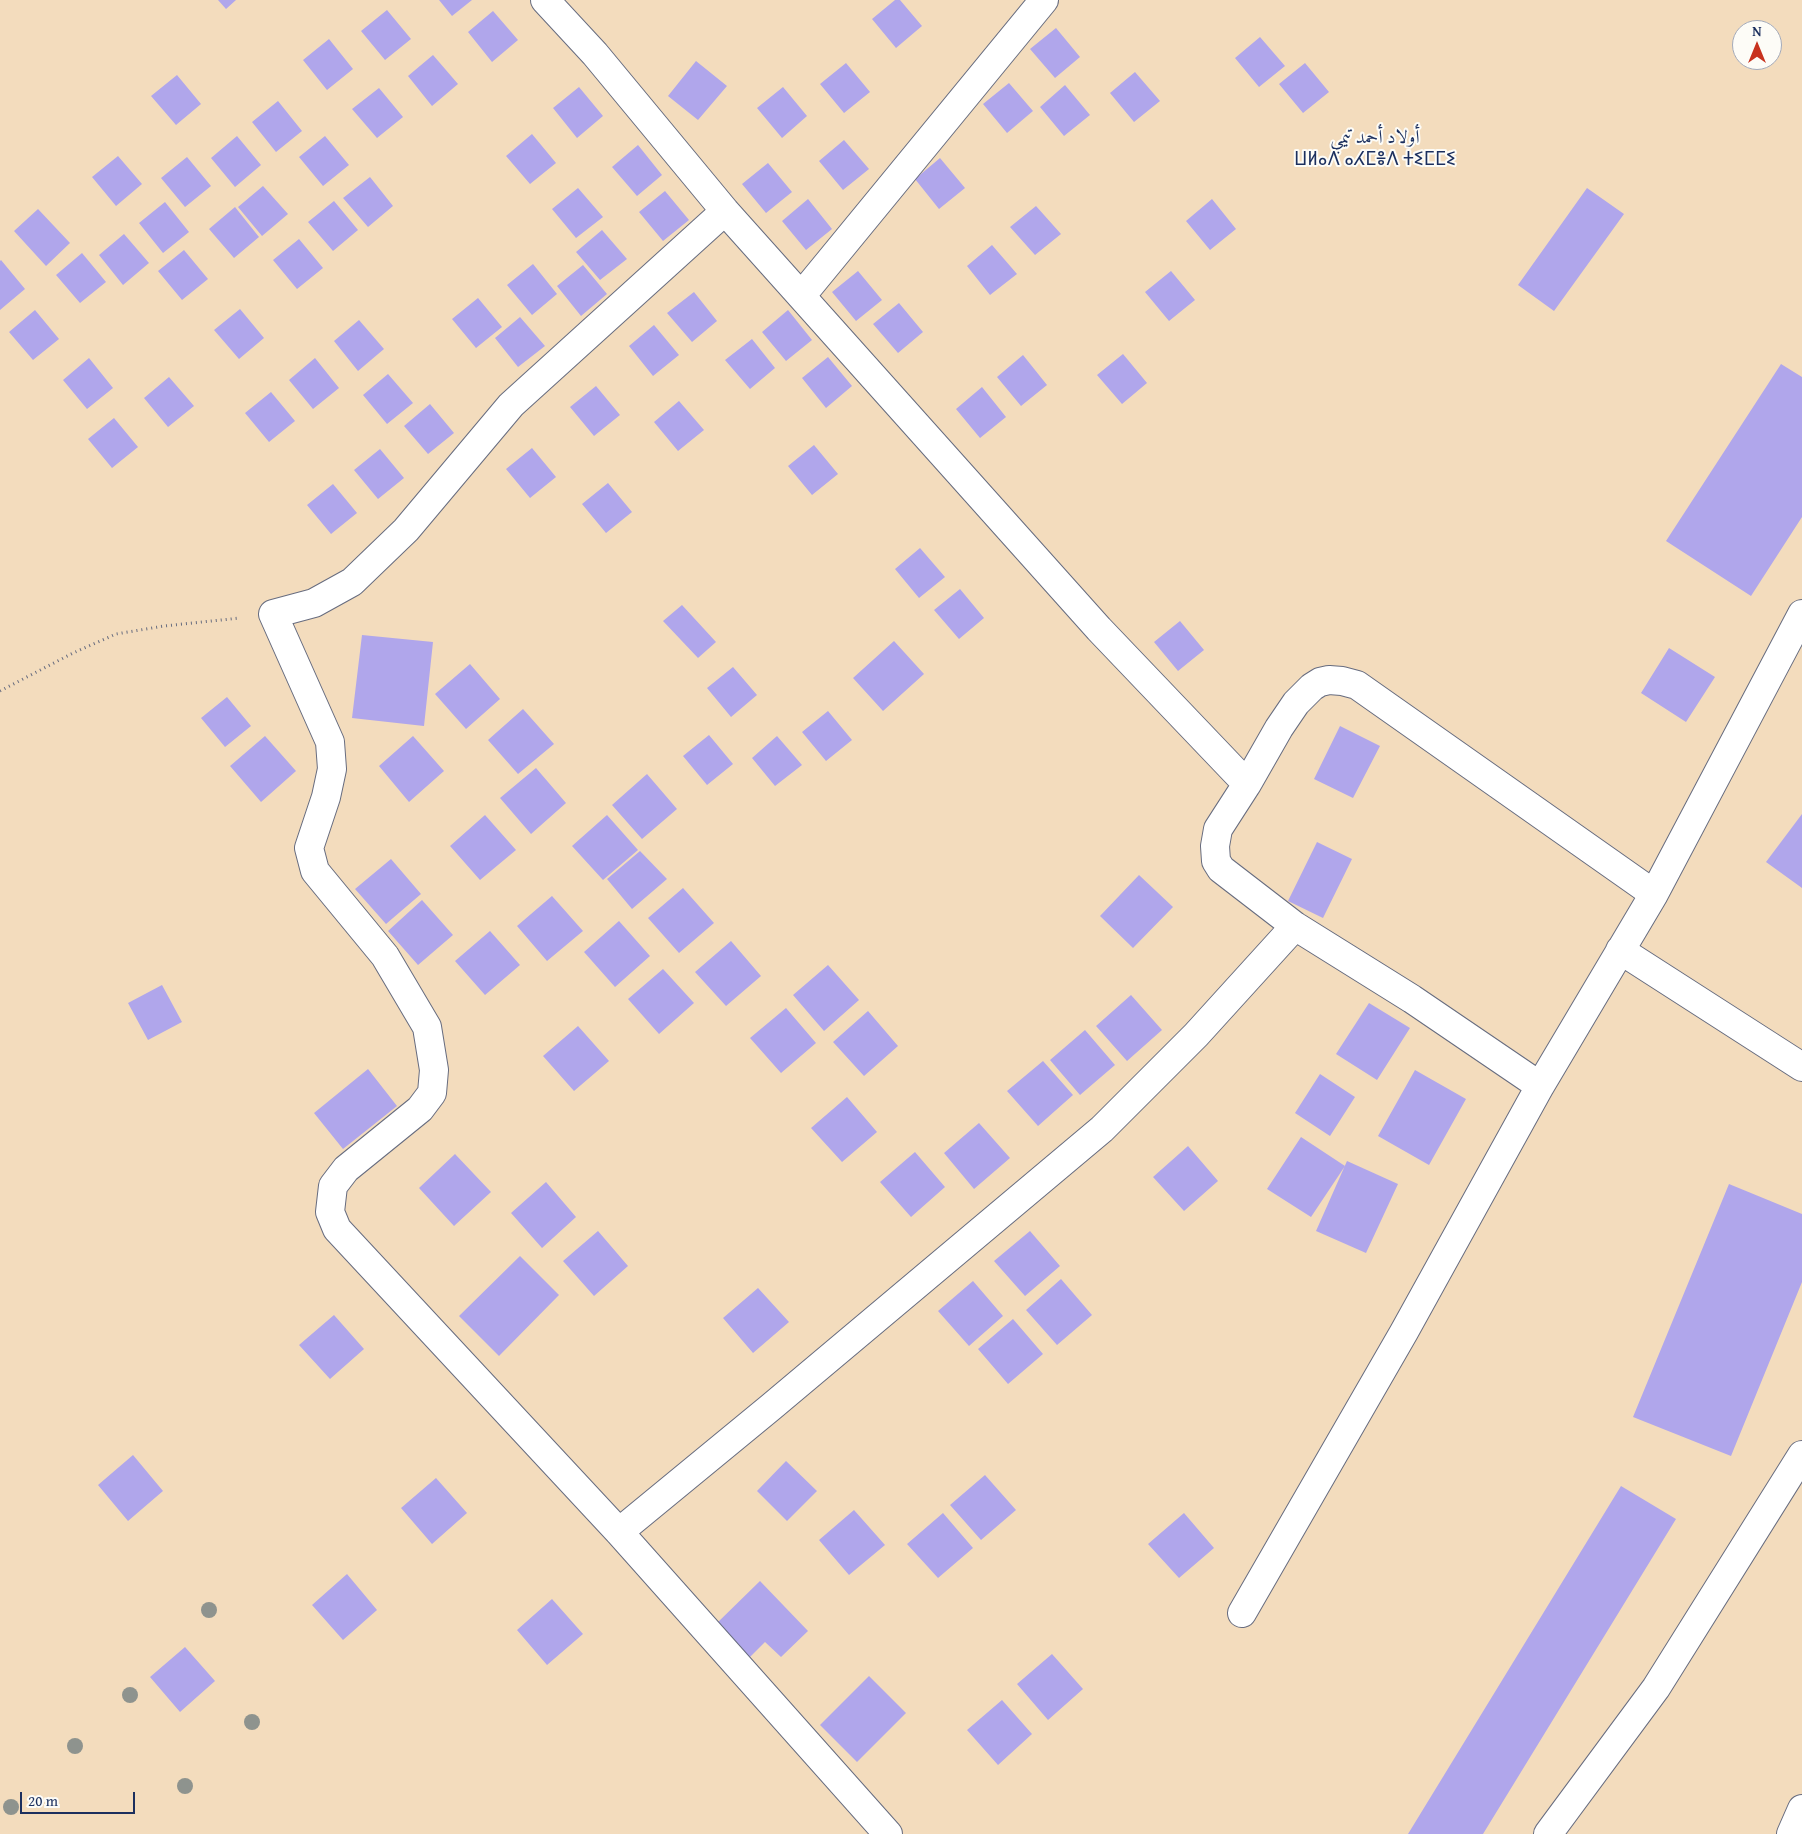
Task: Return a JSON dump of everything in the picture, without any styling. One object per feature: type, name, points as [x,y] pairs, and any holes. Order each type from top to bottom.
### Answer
[{"type":"street","points":[[545,0],[595,54],[725,211],[1099,629],[1247,784]]},
{"type":"street","points":[[802,295],[1044,0]]},
{"type":"street","points":[[725,211],[510,405],[406,530],[352,582],[314,603],[274,614],[330,742],[332,769],[326,796],[309,848],[315,871],[390,964],[427,1027],[434,1070],[432,1093],[420,1109],[346,1170],[333,1186],[330,1212],[337,1229],[618,1532],[888,1834]]},
{"type":"street","points":[[1242,1613],[1404,1332],[1540,1086],[1654,894],[1802,614]]},
{"type":"street","points":[[1540,1086],[1412,999],[1294,926],[1221,870],[1216,860],[1215,846],[1218,828],[1296,703],[1312,686],[1320,682],[1329,680],[1342,681],[1356,685],[1654,894]]},
{"type":"street","points":[[618,1532],[1102,1129],[1196,1034],[1294,926]]},
{"type":"street","points":[[1620,950],[1802,1067]]},
{"type":"street","points":[[1548,1834],[1656,1688],[1802,1455]]},
{"type":"street","points":[[1791,1834],[1802,1809]]},
{"type":"path","points":[[0,691],[73,653],[116,634],[164,626],[274,614]]},
{"type":"building","points":[[218,0],[236,0],[226,9]]},
{"type":"building","points":[[439,0],[472,0],[452,16]]},
{"type":"building","points":[[895,0],[900,0],[922,26],[896,48],[872,19]]},
{"type":"building","points":[[387,10],[411,39],[385,60],[361,31]]},
{"type":"building","points":[[493,11],[518,40],[492,62],[468,32]]},
{"type":"building","points":[[1056,28],[1080,57],[1055,78],[1030,49]]},
{"type":"building","points":[[1260,37],[1285,66],[1259,87],[1235,58]]},
{"type":"building","points":[[329,39],[353,69],[327,90],[303,60]]},
{"type":"building","points":[[433,55],[458,84],[432,106],[408,76]]},
{"type":"building","points":[[696,61],[727,86],[698,120],[668,96]]},
{"type":"building","points":[[846,63],[870,92],[844,113],[820,84]]},
{"type":"building","points":[[1305,63],[1329,92],[1303,113],[1279,84]]},
{"type":"building","points":[[1135,72],[1160,101],[1134,122],[1110,93]]},
{"type":"building","points":[[177,75],[201,104],[176,125],[151,96]]},
{"type":"building","points":[[1009,83],[1033,111],[1007,133],[983,104]]},
{"type":"building","points":[[1065,85],[1090,115],[1064,136],[1040,107]]},
{"type":"building","points":[[579,87],[603,116],[577,138],[553,108]]},
{"type":"building","points":[[783,87],[807,116],[782,138],[757,108]]},
{"type":"building","points":[[379,88],[403,117],[377,138],[352,109]]},
{"type":"building","points":[[278,101],[302,131],[276,152],[252,122]]},
{"type":"building","points":[[532,134],[556,163],[530,184],[506,156]]},
{"type":"building","points":[[237,136],[261,165],[235,187],[211,158]]},
{"type":"building","points":[[325,136],[349,165],[323,186],[299,157]]},
{"type":"building","points":[[844,140],[869,169],[843,190],[819,161]]},
{"type":"building","points":[[638,145],[662,175],[637,196],[612,167]]},
{"type":"building","points":[[118,156],[142,184],[116,206],[92,177]]},
{"type":"building","points":[[187,157],[211,186],[185,207],[161,178]]},
{"type":"building","points":[[940,158],[965,188],[939,209],[915,179]]},
{"type":"building","points":[[768,163],[792,192],[766,213],[742,184]]},
{"type":"building","points":[[370,177],[393,206],[368,227],[343,198]]},
{"type":"building","points":[[263,186],[288,214],[262,236],[238,207]]},
{"type":"building","points":[[578,188],[603,217],[576,238],[552,209]]},
{"type":"building","points":[[1587,188],[1624,214],[1554,311],[1518,285]]},
{"type":"building","points":[[665,191],[689,220],[663,241],[639,212]]},
{"type":"building","points":[[808,199],[832,229],[806,250],[782,221]]},
{"type":"building","points":[[1212,199],[1236,229],[1210,250],[1186,221]]},
{"type":"building","points":[[334,201],[358,230],[333,251],[308,222]]},
{"type":"building","points":[[165,202],[189,232],[163,253],[139,223]]},
{"type":"building","points":[[1036,206],[1061,234],[1035,255],[1010,227]]},
{"type":"building","points":[[235,207],[259,237],[234,258],[209,229]]},
{"type":"building","points":[[38,209],[70,243],[46,266],[14,231]]},
{"type":"building","points":[[602,230],[627,259],[600,280],[576,252]]},
{"type":"building","points":[[124,234],[149,263],[123,285],[99,255]]},
{"type":"building","points":[[299,239],[323,268],[297,289],[273,260]]},
{"type":"building","points":[[992,245],[1017,274],[990,295],[967,266]]},
{"type":"building","points":[[184,250],[208,279],[182,300],[158,271]]},
{"type":"building","points":[[82,253],[106,282],[80,303],[56,275]]},
{"type":"building","points":[[0,261],[25,289],[0,310]]},
{"type":"building","points":[[533,264],[557,294],[532,315],[507,285]]},
{"type":"building","points":[[583,265],[607,294],[581,316],[557,286]]},
{"type":"building","points":[[858,271],[882,300],[856,321],[832,292]]},
{"type":"building","points":[[1171,271],[1195,300],[1169,321],[1145,292]]},
{"type":"building","points":[[694,292],[717,321],[692,342],[667,313]]},
{"type":"building","points":[[478,298],[502,327],[476,348],[452,319]]},
{"type":"building","points":[[899,303],[923,332],[898,353],[873,324]]},
{"type":"building","points":[[240,309],[264,338],[239,359],[214,330]]},
{"type":"building","points":[[35,310],[59,339],[33,360],[9,332]]},
{"type":"building","points":[[788,310],[812,340],[786,361],[762,332]]},
{"type":"building","points":[[520,317],[545,346],[518,367],[495,338]]},
{"type":"building","points":[[359,320],[384,349],[358,371],[334,341]]},
{"type":"building","points":[[654,325],[679,355],[653,376],[629,346]]},
{"type":"building","points":[[752,339],[775,368],[750,389],[725,360]]},
{"type":"building","points":[[1123,354],[1147,383],[1122,404],[1097,375]]},
{"type":"building","points":[[1023,355],[1047,385],[1021,406],[997,377]]},
{"type":"building","points":[[828,357],[852,386],[826,408],[802,378]]},
{"type":"building","points":[[89,358],[113,388],[87,409],[63,380]]},
{"type":"building","points":[[315,358],[339,388],[313,409],[289,380]]},
{"type":"building","points":[[1781,364],[1802,377],[1802,517],[1751,596],[1666,541]]},
{"type":"building","points":[[388,374],[413,403],[387,424],[363,395]]},
{"type":"building","points":[[169,377],[194,406],[168,427],[144,398]]},
{"type":"building","points":[[596,386],[620,415],[594,436],[570,407]]},
{"type":"building","points":[[982,387],[1006,417],[980,438],[956,409]]},
{"type":"building","points":[[271,392],[295,421],[269,442],[245,413]]},
{"type":"building","points":[[679,401],[704,430],[678,451],[654,422]]},
{"type":"building","points":[[430,404],[454,433],[428,454],[404,426]]},
{"type":"building","points":[[114,418],[138,447],[112,468],[88,439]]},
{"type":"building","points":[[814,445],[838,474],[812,495],[788,466]]},
{"type":"building","points":[[532,448],[556,477],[530,498],[506,469]]},
{"type":"building","points":[[380,449],[404,478],[378,499],[354,470]]},
{"type":"building","points":[[608,483],[632,512],[606,533],[582,504]]},
{"type":"building","points":[[333,484],[357,513],[331,534],[307,505]]},
{"type":"building","points":[[920,548],[945,577],[919,598],[895,569]]},
{"type":"building","points":[[960,589],[984,618],[959,639],[934,610]]},
{"type":"building","points":[[682,605],[716,642],[698,658],[663,621]]},
{"type":"building","points":[[1180,621],[1204,650],[1178,671],[1154,642]]},
{"type":"building","points":[[362,635],[433,642],[424,726],[352,718]]},
{"type":"building","points":[[894,641],[924,674],[883,711],[853,678]]},
{"type":"building","points":[[1669,648],[1715,677],[1686,722],[1641,693]]},
{"type":"building","points":[[470,664],[500,699],[466,729],[435,694]]},
{"type":"building","points":[[733,667],[757,695],[731,717],[707,688]]},
{"type":"building","points":[[227,697],[251,726],[225,747],[201,718]]},
{"type":"building","points":[[523,709],[554,744],[518,774],[488,740]]},
{"type":"building","points":[[828,711],[852,740],[826,761],[802,732]]},
{"type":"building","points":[[1340,726],[1380,746],[1353,798],[1314,779]]},
{"type":"building","points":[[709,735],[733,764],[707,785],[683,756]]},
{"type":"building","points":[[265,736],[296,771],[261,802],[230,766]]},
{"type":"building","points":[[413,736],[444,771],[409,802],[379,766]]},
{"type":"building","points":[[777,736],[802,765],[775,786],[752,758]]},
{"type":"building","points":[[536,768],[566,803],[531,834],[500,798]]},
{"type":"building","points":[[647,774],[677,809],[642,839],[612,805]]},
{"type":"building","points":[[1802,814],[1802,888],[1766,862]]},
{"type":"building","points":[[485,815],[516,850],[480,880],[450,846]]},
{"type":"building","points":[[607,815],[638,850],[603,880],[572,846]]},
{"type":"building","points":[[1317,842],[1352,859],[1323,918],[1288,901]]},
{"type":"building","points":[[640,851],[667,879],[632,909],[607,879]]},
{"type":"building","points":[[391,859],[421,894],[386,924],[355,889]]},
{"type":"building","points":[[1139,875],[1173,907],[1133,948],[1100,916]]},
{"type":"building","points":[[683,888],[714,923],[679,953],[648,918]]},
{"type":"building","points":[[552,896],[583,931],[547,961],[517,926]]},
{"type":"building","points":[[422,900],[453,935],[418,965],[388,931]]},
{"type":"building","points":[[619,921],[650,956],[615,987],[584,952]]},
{"type":"building","points":[[490,931],[520,965],[485,995],[455,961]]},
{"type":"building","points":[[731,941],[761,976],[726,1006],[695,972]]},
{"type":"building","points":[[828,965],[859,1000],[824,1031],[793,995]]},
{"type":"building","points":[[663,969],[694,1003],[659,1034],[628,999]]},
{"type":"building","points":[[162,985],[182,1022],[148,1040],[128,1003]]},
{"type":"building","points":[[1131,995],[1162,1030],[1127,1061],[1096,1026]]},
{"type":"building","points":[[1369,1003],[1410,1028],[1377,1080],[1336,1054]]},
{"type":"building","points":[[786,1008],[816,1043],[781,1073],[750,1038]]},
{"type":"building","points":[[868,1011],[898,1046],[864,1076],[833,1042]]},
{"type":"building","points":[[578,1026],[609,1061],[574,1091],[543,1056]]},
{"type":"building","points":[[1085,1030],[1115,1065],[1080,1095],[1050,1060]]},
{"type":"building","points":[[1043,1061],[1073,1095],[1038,1126],[1007,1091]]},
{"type":"building","points":[[368,1069],[397,1106],[343,1149],[314,1113]]},
{"type":"building","points":[[1415,1070],[1466,1099],[1429,1165],[1378,1136]]},
{"type":"building","points":[[1320,1074],[1355,1097],[1330,1136],[1295,1113]]},
{"type":"building","points":[[847,1097],[877,1132],[842,1162],[811,1128]]},
{"type":"building","points":[[979,1123],[1010,1158],[974,1189],[944,1153]]},
{"type":"building","points":[[1301,1137],[1345,1166],[1311,1217],[1267,1189]]},
{"type":"building","points":[[1188,1146],[1218,1181],[1184,1211],[1153,1177]]},
{"type":"building","points":[[915,1152],[945,1187],[911,1217],[880,1182]]},
{"type":"building","points":[[455,1154],[491,1192],[454,1226],[419,1188]]},
{"type":"building","points":[[1347,1161],[1398,1184],[1366,1253],[1316,1231]]},
{"type":"building","points":[[546,1182],[576,1217],[542,1248],[511,1213]]},
{"type":"building","points":[[1729,1184],[1802,1214],[1802,1282],[1731,1456],[1633,1417]]},
{"type":"building","points":[[598,1231],[628,1266],[594,1296],[563,1261]]},
{"type":"building","points":[[1030,1231],[1060,1266],[1025,1296],[994,1261]]},
{"type":"building","points":[[520,1256],[559,1295],[499,1356],[459,1316]]},
{"type":"building","points":[[1061,1279],[1092,1315],[1057,1345],[1026,1310]]},
{"type":"building","points":[[973,1281],[1003,1316],[969,1346],[938,1311]]},
{"type":"building","points":[[758,1288],[789,1322],[753,1353],[723,1318]]},
{"type":"building","points":[[334,1315],[364,1349],[330,1379],[299,1345]]},
{"type":"building","points":[[1013,1319],[1043,1354],[1008,1384],[978,1349]]},
{"type":"building","points":[[133,1455],[163,1491],[128,1521],[98,1485]]},
{"type":"building","points":[[786,1461],[817,1491],[787,1521],[757,1491]]},
{"type":"building","points":[[985,1475],[1016,1510],[981,1540],[950,1505]]},
{"type":"building","points":[[436,1478],[467,1513],[432,1544],[401,1508]]},
{"type":"building","points":[[1621,1486],[1676,1519],[1483,1834],[1408,1834]]},
{"type":"building","points":[[854,1510],[885,1545],[849,1575],[819,1540]]},
{"type":"building","points":[[943,1513],[973,1548],[938,1578],[907,1544]]},
{"type":"building","points":[[1184,1513],[1214,1548],[1179,1578],[1148,1544]]},
{"type":"building","points":[[347,1574],[377,1610],[343,1640],[312,1605]]},
{"type":"building","points":[[760,1581],[808,1631],[781,1657],[765,1642],[748,1659],[715,1625]]},
{"type":"building","points":[[552,1599],[583,1634],[547,1665],[517,1630]]},
{"type":"building","points":[[185,1647],[215,1681],[180,1712],[150,1677]]},
{"type":"building","points":[[1052,1654],[1083,1689],[1048,1720],[1017,1684]]},
{"type":"building","points":[[869,1676],[906,1713],[857,1762],[820,1725]]},
{"type":"building","points":[[1002,1700],[1032,1734],[998,1765],[967,1730]]},
{"type":"district","name":"أولاد أحمد تيمي ⵡⵍⴰⴷ ⴰⵃⵎⴻⴷ ⵜⵉⵎⵎⵉ","points":[[1375,149]]}]
